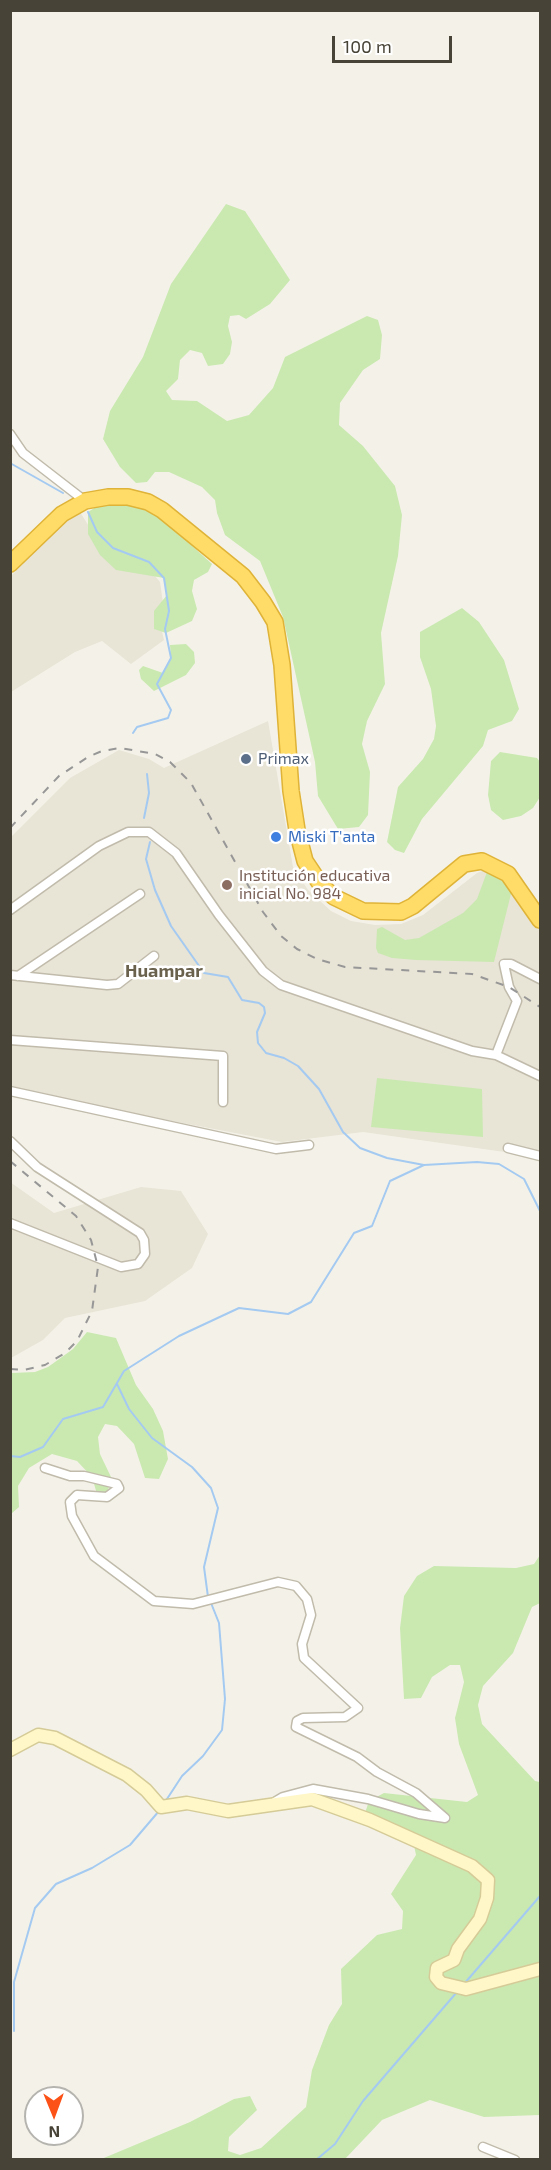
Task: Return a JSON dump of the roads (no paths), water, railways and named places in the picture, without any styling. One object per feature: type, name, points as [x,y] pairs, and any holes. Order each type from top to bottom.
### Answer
[{"type":"highway","points":[[10,564],[62,514],[85,501],[108,497],[128,497],[148,502],[162,510],[243,576],[269,610],[280,648],[291,791],[297,830],[305,861],[329,893],[363,911],[401,912],[413,906],[464,864],[482,861],[508,874],[540,920]]},
{"type":"street","points":[[10,434],[23,453],[85,501]]},
{"type":"street","points":[[10,910],[99,846],[128,832],[149,832],[160,838],[176,853],[219,915],[263,971],[281,985],[472,1051],[496,1055],[540,1076]]},
{"type":"street","points":[[14,975],[140,894]]},
{"type":"street","points":[[14,975],[107,985],[118,984],[154,956]]},
{"type":"street","points":[[496,1055],[517,1001],[509,987],[504,964],[511,964],[540,979]]},
{"type":"street","points":[[10,1040],[223,1056],[223,1102]]},
{"type":"street","points":[[10,1091],[276,1149],[309,1145]]},
{"type":"street","points":[[10,1141],[37,1167],[140,1233],[144,1240],[145,1254],[138,1264],[121,1267],[10,1223]]},
{"type":"street","points":[[508,1148],[540,1156]]},
{"type":"street","points":[[45,1468],[70,1476],[84,1476],[117,1484],[119,1488],[107,1497],[76,1495],[70,1502],[72,1516],[93,1556],[154,1601],[193,1604],[278,1582],[296,1586],[307,1599],[311,1615],[302,1644],[304,1658],[358,1708],[345,1717],[303,1718],[297,1721],[296,1726],[357,1757],[378,1772],[416,1793],[445,1818],[419,1814],[368,1798],[313,1789],[283,1797],[271,1804]]},
{"type":"street","points":[[10,1750],[38,1735],[56,1738],[127,1775],[146,1790],[161,1807],[187,1803],[228,1811],[312,1799],[423,1842],[484,1875],[489,1886],[480,1919],[458,1949],[454,1960],[439,1966],[436,1970],[441,1983],[461,1988],[540,1969]]},
{"type":"street","points":[[483,2147],[515,2160]]},
{"type":"waterway","points":[[10,463],[63,493]]},
{"type":"waterway","points":[[88,512],[97,532],[113,548],[149,562],[164,578],[169,611],[165,629],[171,658],[157,684],[171,710],[168,718],[137,727],[133,733]]},
{"type":"waterway","points":[[144,818],[149,793],[147,774]]},
{"type":"waterway","points":[[150,842],[146,859],[155,890],[171,926],[204,973],[228,977],[242,1000],[259,1003],[264,1007],[265,1013],[257,1032],[258,1043],[266,1053],[284,1058],[298,1066],[319,1089],[343,1132],[360,1148],[387,1158],[424,1165]]},
{"type":"waterway","points":[[10,1456],[20,1457],[43,1447],[63,1419],[103,1407],[124,1371],[179,1336],[239,1308],[288,1314],[311,1302],[354,1233],[372,1226],[390,1181],[424,1165],[477,1162],[499,1164],[524,1179],[540,1211]]},
{"type":"waterway","points":[[117,1384],[129,1409],[152,1438],[192,1467],[211,1488],[218,1508],[204,1567],[208,1597]]},
{"type":"waterway","points":[[165,1802],[182,1776],[203,1756],[222,1730],[225,1699],[219,1623],[211,1603]]},
{"type":"waterway","points":[[14,2031],[14,1982],[35,1908],[56,1884],[92,1868],[130,1845],[159,1811]]},
{"type":"waterway","points":[[464,1984],[540,1896]]},
{"type":"waterway","points":[[316,2160],[335,2144],[363,2101],[457,1992]]},
{"type":"railway","points":[[10,828],[59,776],[88,757],[102,751],[120,748],[155,754],[170,762],[191,783],[263,912],[281,936],[297,949],[317,959],[345,967],[472,974],[509,987],[540,1007]]},
{"type":"railway","points":[[10,1161],[76,1216],[91,1240],[98,1267],[92,1311],[77,1341],[65,1353],[45,1365],[24,1370],[10,1369]]},
{"type":"place","name":"Primax","points":[[246,759]]},
{"type":"place","name":"Miski T'anta","points":[[276,837]]},
{"type":"place","name":"Institución educativa inicial No. 984","points":[[227,885]]},
{"type":"district","name":"Huampar","points":[[164,971]]}]
